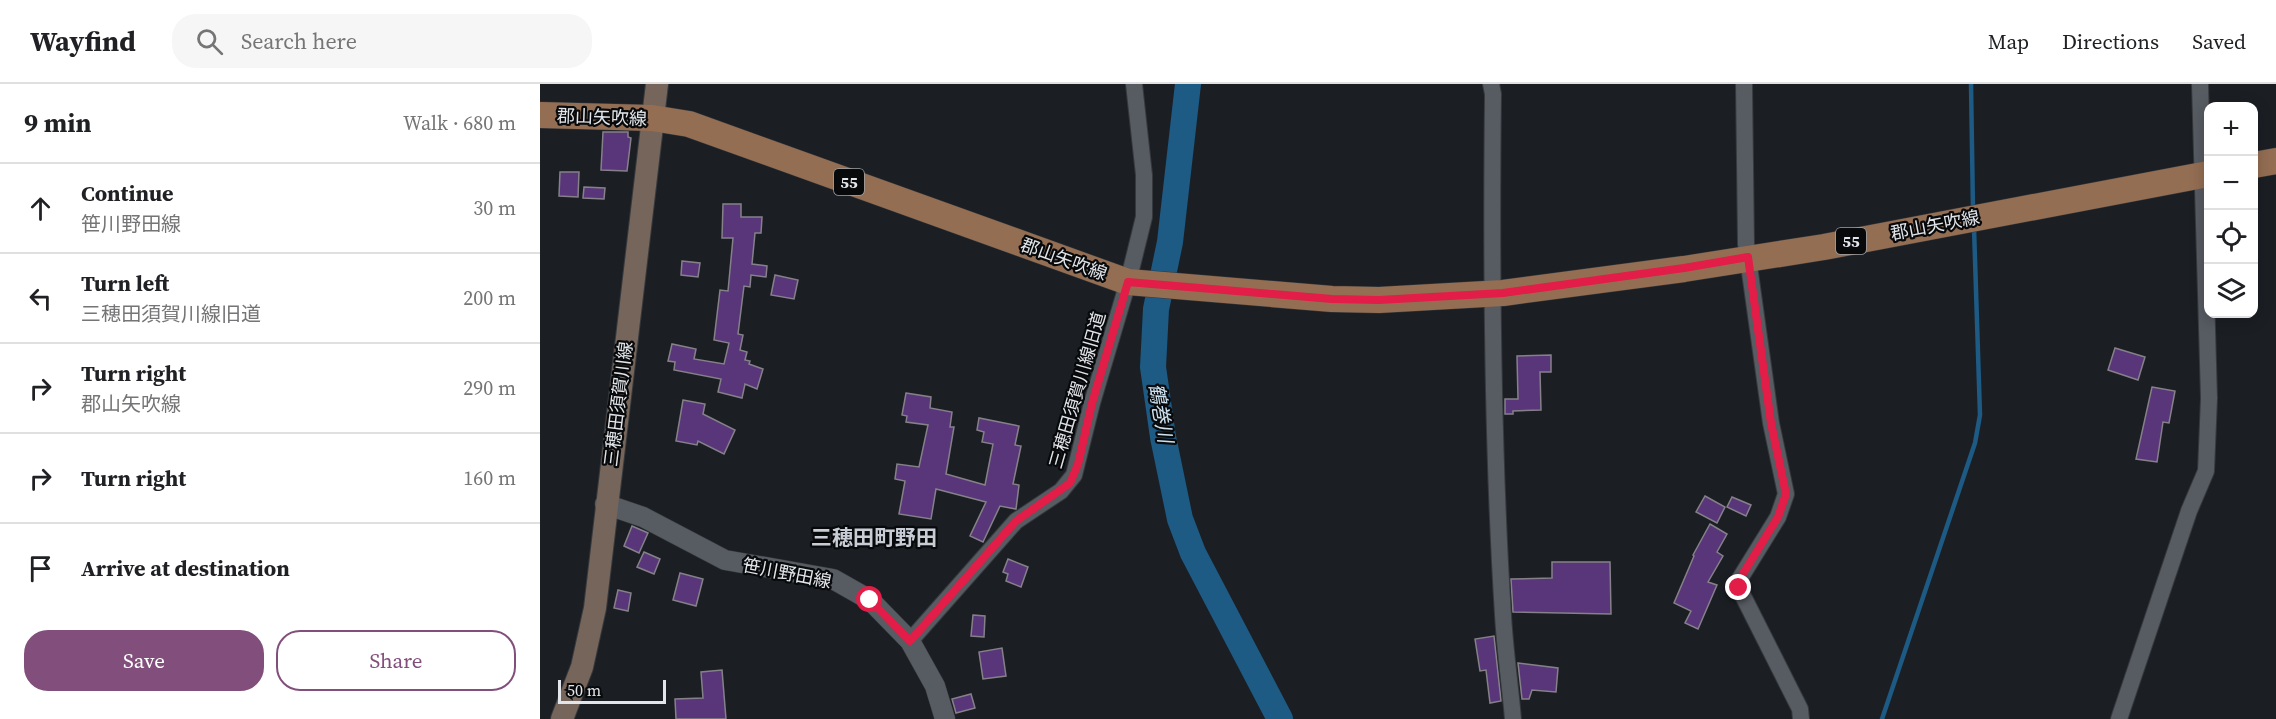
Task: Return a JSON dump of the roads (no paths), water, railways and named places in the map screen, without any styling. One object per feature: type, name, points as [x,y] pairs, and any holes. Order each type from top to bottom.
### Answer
[{"type":"main road","name":"三穂田須賀川線","points":[[562,719],[587,651],[595,608],[605,504],[657,84]]},
{"type":"main road","name":"郡山矢吹線","points":[[540,115],[652,118],[689,124],[1140,283],[1332,299],[1379,300],[1492,293],[1684,268],[1824,246],[2204,175]]},
{"type":"main road","points":[[2258,164],[2276,161]]},
{"type":"street","name":"三穂田須賀川線旧道","points":[[910,641],[1016,521],[1070,483],[1078,464],[1092,403],[1140,283],[1144,175],[1134,84]]},
{"type":"street","points":[[1491,84],[1493,94],[1491,178],[1496,478],[1503,623],[1513,719]]},
{"type":"street","points":[[1744,84],[1748,257],[1771,423],[1786,494],[1778,517],[1739,580],[1739,588],[1800,709],[1801,719]]},
{"type":"street","points":[[2200,84],[2204,157]]},
{"type":"street","points":[[2120,719],[2189,511],[2206,471],[2209,398],[2206,210]]},
{"type":"street","name":"笹川野田線","points":[[605,504],[643,517],[725,560],[833,579],[870,600],[910,641],[935,686],[945,719]]},
{"type":"waterway","name":"鶴巻川","points":[[1188,84],[1170,242],[1156,309],[1153,367],[1163,437],[1180,519],[1193,553],[1280,719]]},
{"type":"waterway","points":[[1971,84],[1973,210]]},
{"type":"waterway","points":[[1882,719],[1975,443],[1980,415],[1974,228]]},
{"type":"district","name":"三穂田町野田","points":[[874,537]]}]
